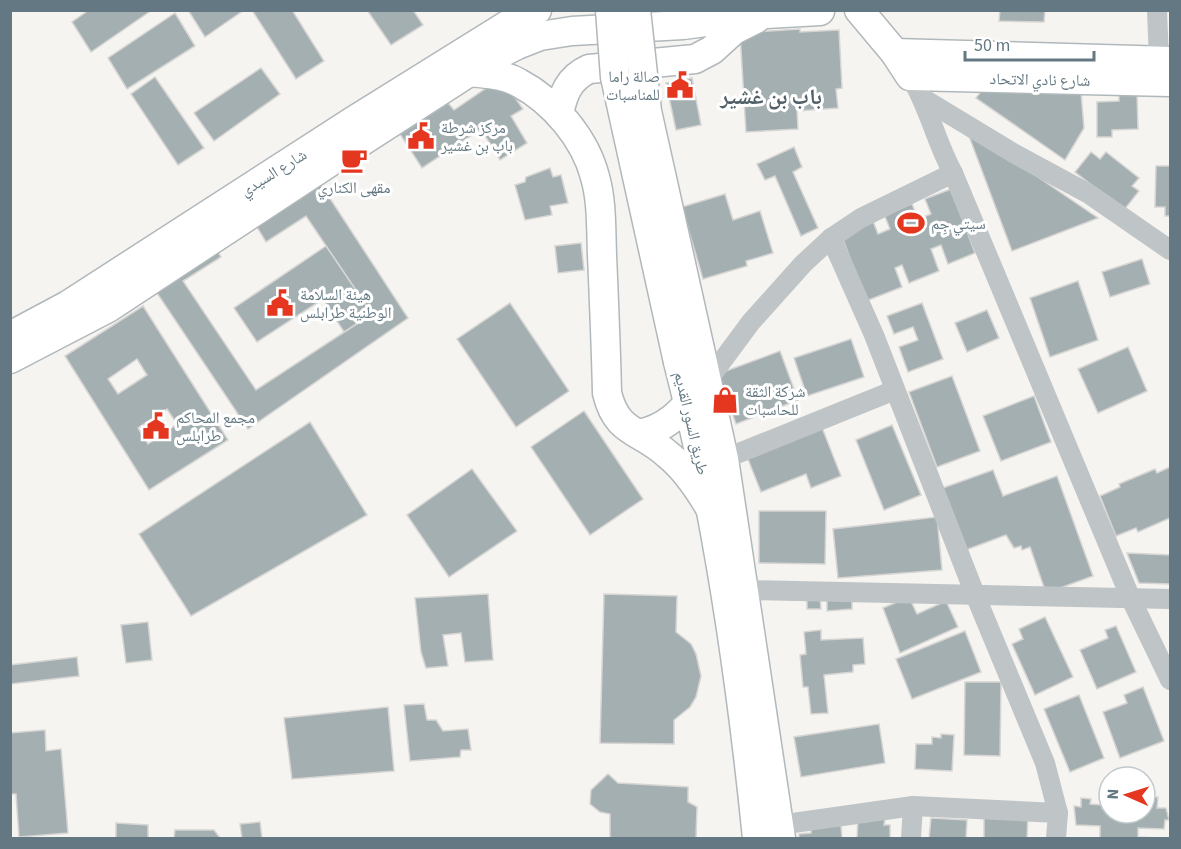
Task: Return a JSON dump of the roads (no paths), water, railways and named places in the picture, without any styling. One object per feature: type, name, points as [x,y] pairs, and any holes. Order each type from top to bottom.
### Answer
[{"type":"main road","name":"شارع السيدي","points":[[10,359],[108,308],[227,215],[511,17],[537,10]]},
{"type":"main road","name":"طريق السور القديم","points":[[610,10],[615,77],[689,356],[708,380],[724,459],[735,592],[773,834]]},
{"type":"main road","name":"طريق السور القديم","points":[[636,10],[647,111],[689,356],[689,404],[711,510],[735,592]]},
{"type":"main road","points":[[859,10],[909,76]]},
{"type":"main road","name":"شارع السيدي","points":[[10,336],[227,215],[479,66],[540,36],[572,31],[683,25],[766,14],[815,11]]},
{"type":"main road","points":[[559,114],[567,87],[580,73],[589,69],[695,59],[712,50],[734,30],[766,14]]},
{"type":"main road","points":[[479,66],[518,82],[548,102],[559,114],[590,160],[596,179],[600,213],[607,393],[612,411],[621,423],[680,466],[711,510]]},
{"type":"main road","name":"شارع نادي الاتحاد","points":[[909,76],[1167,68]]},
{"type":"main road","points":[[639,434],[667,424],[689,404],[708,380]]},
{"type":"street","points":[[1157,10],[1167,68]]},
{"type":"street","points":[[909,76],[938,146],[953,173],[1131,599],[1170,680]]},
{"type":"street","points":[[909,76],[1015,154],[1089,194],[1170,250]]},
{"type":"street","points":[[708,380],[752,322],[803,264],[831,238],[861,218],[953,173]]},
{"type":"street","points":[[831,238],[895,390],[976,597],[1045,763],[1058,813],[1056,838]]},
{"type":"street","points":[[724,459],[895,390]]},
{"type":"street","points":[[735,592],[1170,599]]},
{"type":"street","points":[[773,834],[913,806],[1058,813]]},
{"type":"street","points":[[911,838],[913,806]]},
{"type":"place","name":"صالة راما للمناسبات","points":[[680,85]]},
{"type":"place","name":"مركز شرطة باب بن غشير","points":[[421,136]]},
{"type":"place","name":"مقهى الكناري","points":[[354,160]]},
{"type":"place","name":"سيتي جِم","points":[[911,223]]},
{"type":"place","name":"هيئة السلامة الوطنية طرابلس","points":[[280,303]]},
{"type":"place","name":"شركة الثقة للحاسبات","points":[[725,400]]},
{"type":"place","name":"مجمع المحاكم طرابلس","points":[[156,426]]},
{"type":"district","name":"باب بن غشير","points":[[771,96]]}]
